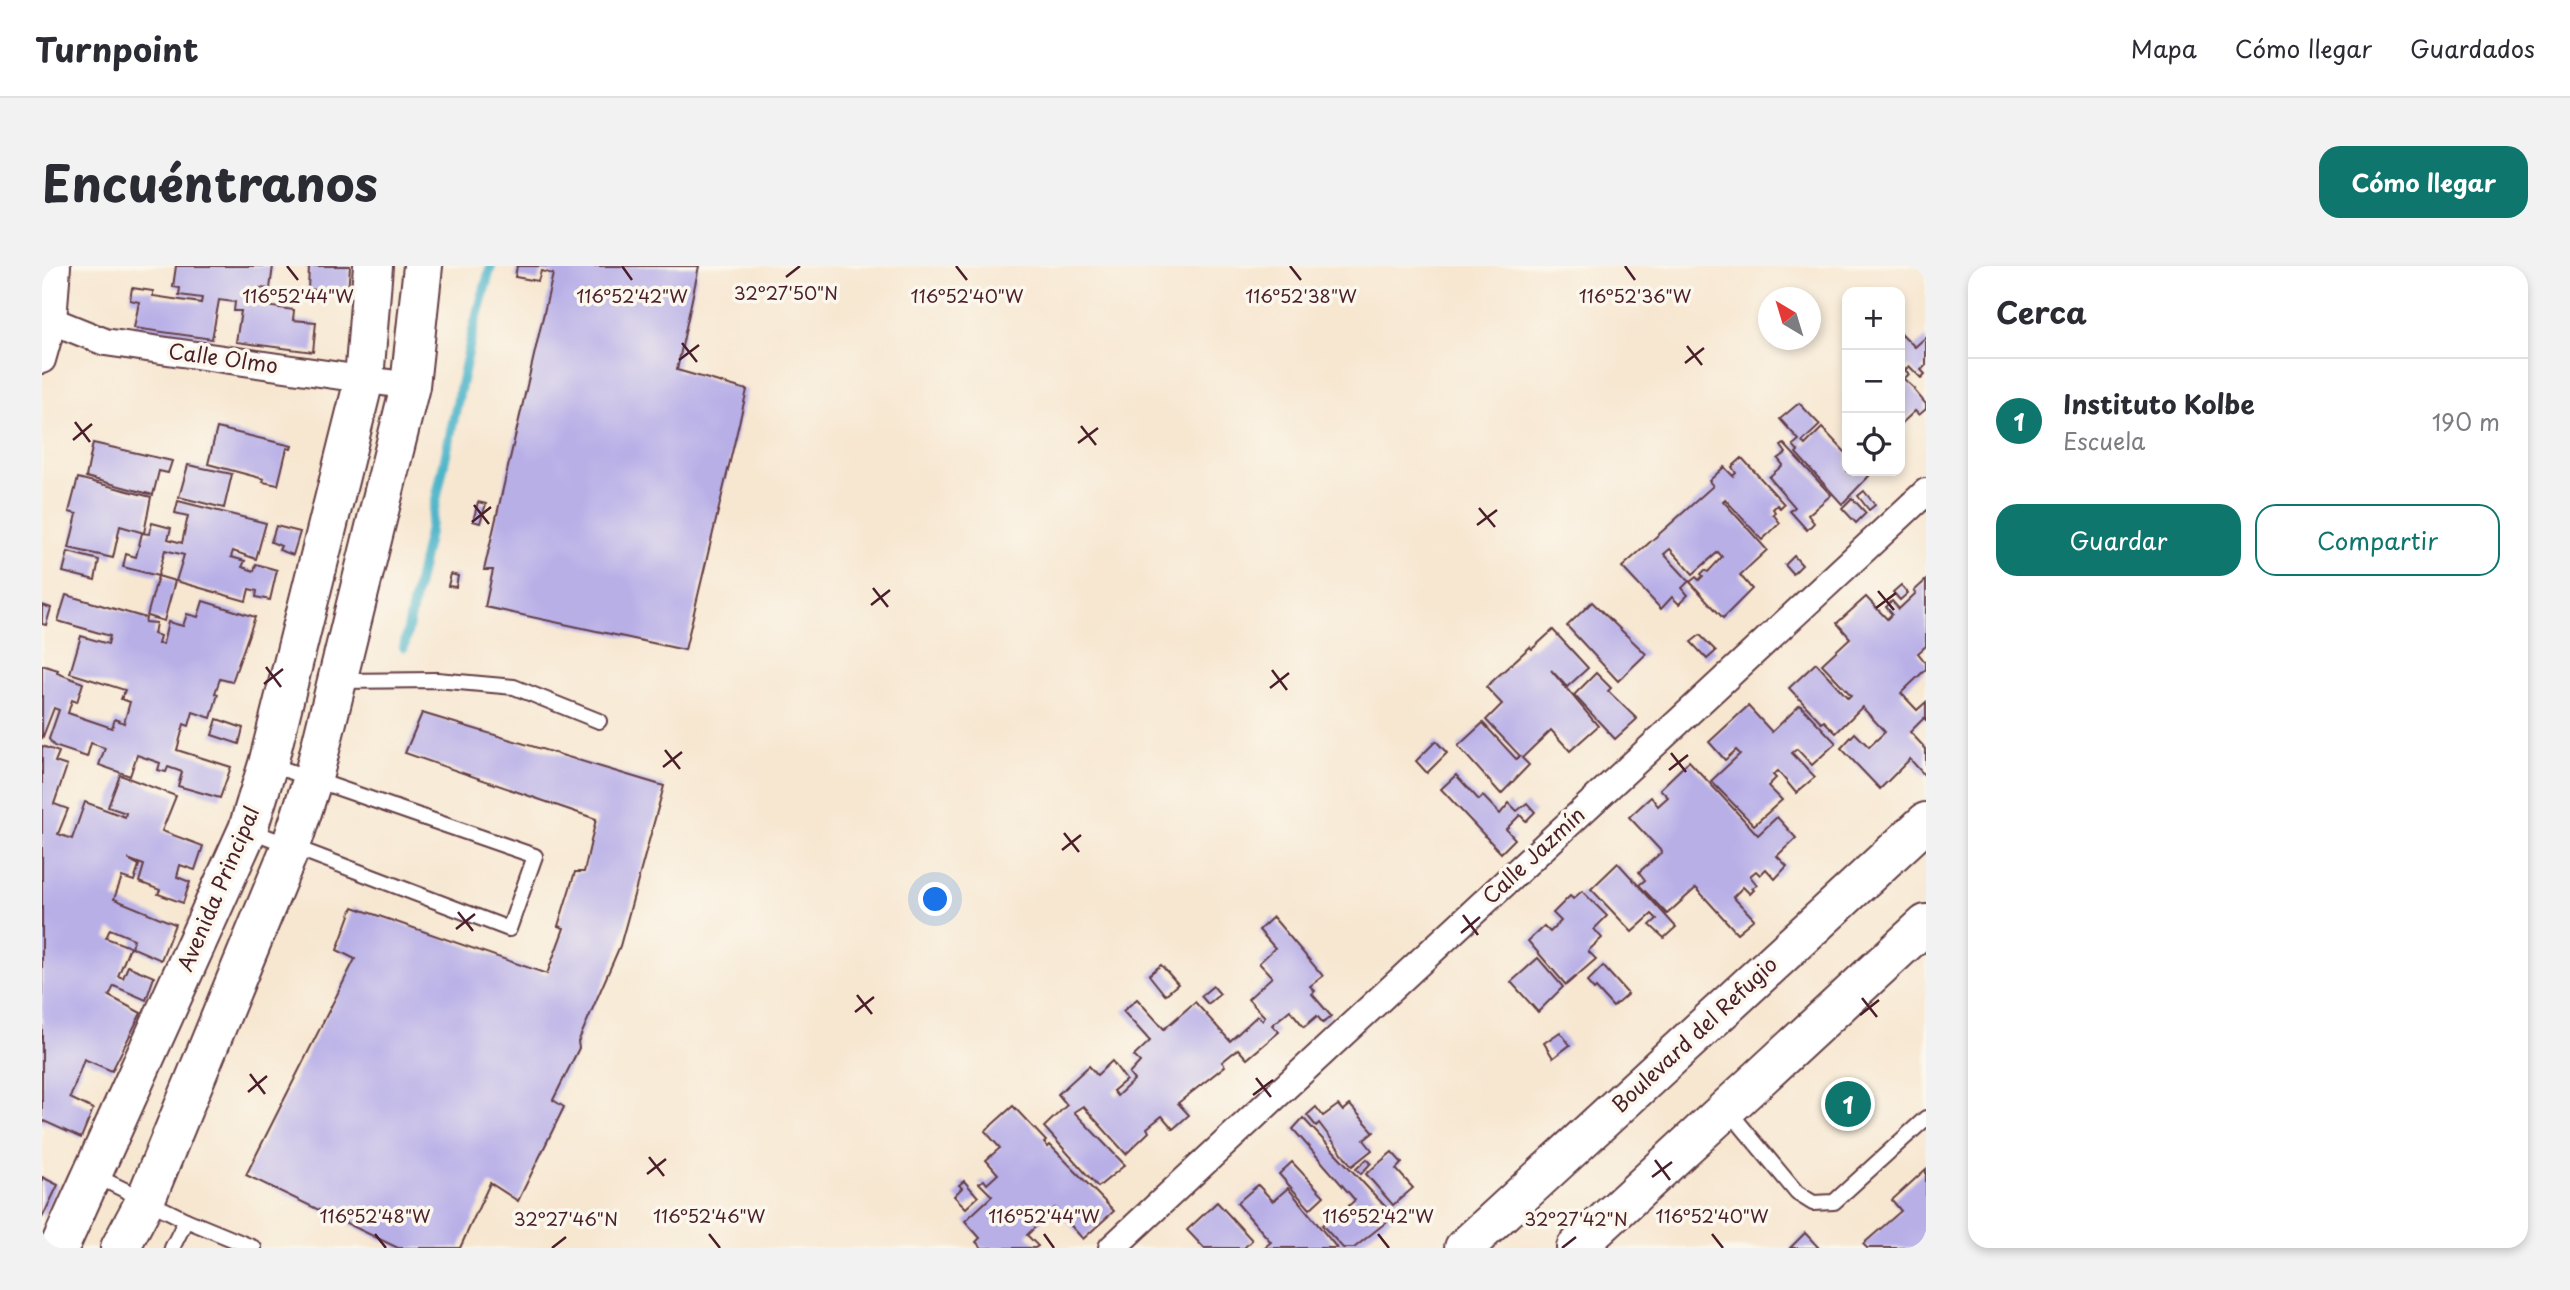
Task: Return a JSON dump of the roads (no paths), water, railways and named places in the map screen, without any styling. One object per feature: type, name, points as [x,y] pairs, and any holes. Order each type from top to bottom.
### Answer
[{"type":"main road","name":"Avenida Principal","points":[[59,1248],[248,829],[268,764],[364,380],[373,266]]},
{"type":"main road","points":[[120,1248],[145,1201],[291,846],[313,778],[410,386],[423,266]]},
{"type":"main road","name":"Boulevard del Refugio","points":[[1464,1248],[1926,822]]},
{"type":"main road","points":[[1576,1248],[1926,924]]},
{"type":"street","points":[[42,360],[57,266]]},
{"type":"street","name":"Calle Olmo","points":[[47,317],[105,342],[410,386]]},
{"type":"street","name":"Calle Jazmín","points":[[1112,1248],[1926,492]]},
{"type":"lane","points":[[336,681],[438,680],[514,687],[599,721]]},
{"type":"lane","points":[[248,829],[509,929],[535,856],[268,764]]},
{"type":"lane","points":[[1727,1109],[1797,1193],[1813,1203],[1834,1202],[1926,1118]]},
{"type":"lane","points":[[93,1174],[186,1220],[254,1248]]},
{"type":"lane","points":[[172,1248],[186,1220]]},
{"type":"waterway","points":[[404,647],[473,330],[491,266]]},
{"type":"place","name":"Instituto Kolbe","points":[[1848,1104]]}]
